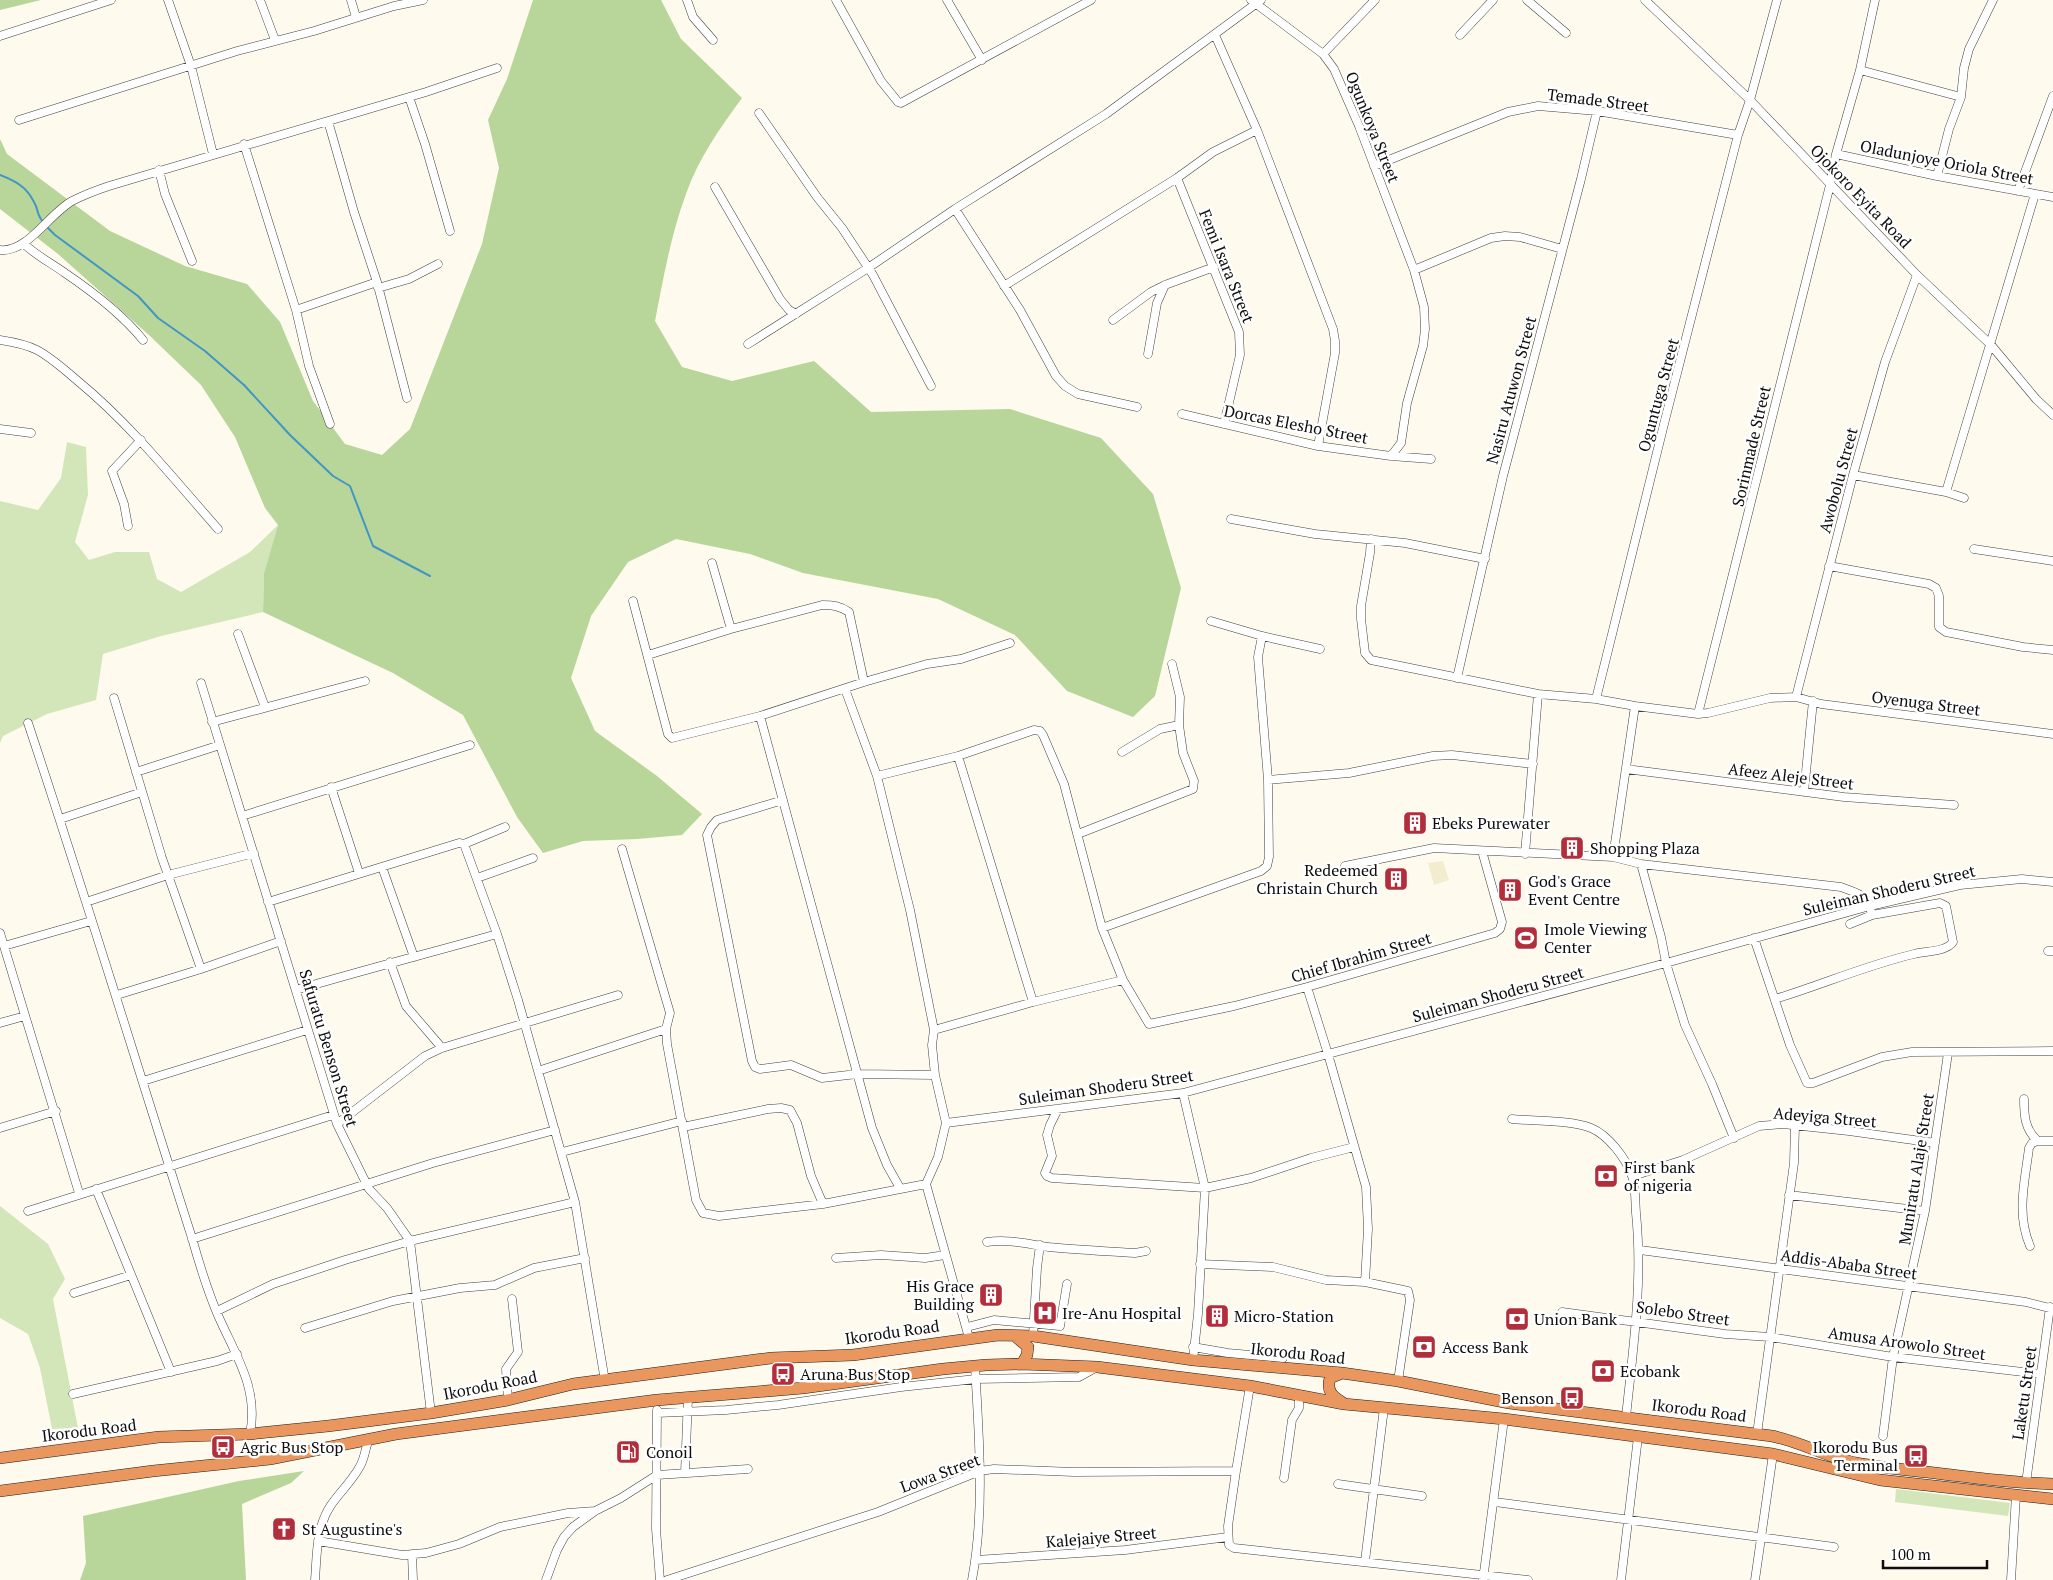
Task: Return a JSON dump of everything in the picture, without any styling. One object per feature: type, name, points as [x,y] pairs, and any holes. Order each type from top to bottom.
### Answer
[{"type":"highway","name":"Ikorodu Road","points":[[0,1458],[159,1437],[250,1434],[431,1413],[508,1400],[573,1384],[771,1358],[853,1355],[968,1332],[1033,1336],[1193,1360],[1342,1374],[1398,1382],[1508,1403],[1792,1440],[1824,1454],[1855,1462],[2026,1483],[2053,1484]]},
{"type":"highway","points":[[1013,1336],[1026,1343],[1028,1347],[1028,1355],[1022,1364]]},
{"type":"highway","name":"Ikorodu Road","points":[[0,1491],[153,1471],[270,1459],[370,1439],[657,1400],[803,1388],[975,1366],[1022,1364],[1097,1367],[1250,1386],[1344,1404],[1504,1419],[1773,1454],[1880,1480],[2053,1499]]},
{"type":"highway","points":[[1342,1374],[1334,1375],[1330,1378],[1328,1387],[1330,1393],[1344,1404]]},
{"type":"street","points":[[0,36],[111,0]]},
{"type":"street","points":[[168,0],[191,66],[213,154]]},
{"type":"street","points":[[260,0],[274,40]]},
{"type":"street","points":[[351,0],[356,17]]},
{"type":"street","points":[[19,120],[274,40],[314,31],[356,17],[422,0]]},
{"type":"street","points":[[687,0],[693,17],[713,40]]},
{"type":"street","points":[[836,0],[880,80],[898,102],[901,103],[1091,0]]},
{"type":"street","points":[[948,0],[982,60]]},
{"type":"street","points":[[1323,54],[1375,0]]},
{"type":"street","points":[[1460,36],[1494,0]]},
{"type":"street","points":[[1527,0],[1566,33]]},
{"type":"street","name":"Ojokoro Eyita Road","points":[[1645,0],[1750,100],[1917,275],[1991,344],[2036,399],[2053,415]]},
{"type":"street","name":"Oguntuga Street","points":[[1596,699],[1738,135],[1750,100],[1777,0]]},
{"type":"street","name":"Sorinmade Street","points":[[1698,714],[1830,185],[1836,154],[1860,70],[1875,0]]},
{"type":"street","points":[[1936,176],[1949,128],[1961,97],[1964,68],[1969,49],[1993,0]]},
{"type":"street","points":[[748,344],[868,268],[954,208],[1106,114],[1215,35],[1256,2]]},
{"type":"street","name":"Ogunkoya Street","points":[[1256,2],[1323,54],[1334,69],[1345,89],[1414,270]]},
{"type":"street","points":[[1215,35],[1257,130],[1334,329],[1335,353],[1318,446]]},
{"type":"street","points":[[0,250],[16,248],[24,244],[52,216],[72,201],[92,192],[244,144],[409,97],[497,68]]},
{"type":"street","points":[[1860,70],[1961,97]]},
{"type":"street","points":[[2018,191],[2053,96]]},
{"type":"street","points":[[409,97],[425,144],[450,231]]},
{"type":"street","name":"Temade Street","points":[[1374,166],[1508,112],[1538,106],[1597,111],[1738,135]]},
{"type":"street","name":"Nasiru Atuwon Street","points":[[1457,678],[1503,476],[1597,111]]},
{"type":"street","points":[[759,113],[817,197],[842,228],[868,268],[931,386]]},
{"type":"street","points":[[328,120],[377,285],[407,398]]},
{"type":"street","points":[[1004,286],[1177,178],[1214,152],[1257,130]]},
{"type":"street","points":[[244,144],[296,310],[309,366],[330,424]]},
{"type":"street","name":"Oladunjoye Oriola Street","points":[[1836,154],[1936,176],[2053,197]]},
{"type":"street","points":[[159,170],[165,194],[192,261]]},
{"type":"street","name":"Femi Isara Street","points":[[1177,178],[1232,311],[1241,343],[1224,424]]},
{"type":"street","points":[[715,187],[780,299],[796,314]]},
{"type":"street","points":[[1946,492],[2035,194]]},
{"type":"street","points":[[954,208],[1004,286],[1056,376],[1064,386],[1078,394],[1137,407]]},
{"type":"street","points":[[1391,456],[1402,438],[1407,402],[1424,338],[1424,308],[1414,270],[1491,238],[1505,236],[1520,237],[1562,249]]},
{"type":"street","points":[[24,244],[37,256],[92,292],[132,327],[143,340]]},
{"type":"street","points":[[296,310],[377,285],[410,279],[438,264]]},
{"type":"street","points":[[1113,320],[1151,292],[1214,267]]},
{"type":"street","name":"Awobolu Street","points":[[1796,697],[1829,566],[1885,362],[1917,275]]},
{"type":"street","points":[[1148,354],[1157,303],[1165,285]]},
{"type":"street","points":[[0,340],[18,343],[36,350],[57,363],[110,409],[140,440],[218,529]]},
{"type":"street","name":"Dorcas Elesho Street","points":[[1182,414],[1318,446],[1391,456],[1431,459]]},
{"type":"street","points":[[0,429],[31,433]]},
{"type":"street","points":[[128,526],[124,504],[112,472],[140,440]]},
{"type":"street","points":[[1853,476],[1946,492],[1964,498]]},
{"type":"street","points":[[1231,519],[1315,534],[1405,543],[1485,559]]},
{"type":"street","name":"Oyenuga Street","points":[[1371,539],[1361,606],[1363,642],[1368,658],[1371,660],[1538,694],[1596,699],[1698,714],[1770,698],[1796,697],[1821,704],[2053,734]]},
{"type":"street","points":[[1974,549],[2053,561]]},
{"type":"street","points":[[712,563],[731,629]]},
{"type":"street","points":[[1829,566],[1929,584],[1936,588],[1939,596],[1939,627],[1946,632],[2023,647],[2053,650]]},
{"type":"street","points":[[633,601],[668,734],[672,738],[760,716],[845,690],[864,682],[927,664],[961,659],[1010,643]]},
{"type":"street","points":[[648,655],[731,629],[822,605],[834,605],[849,612],[864,682]]},
{"type":"street","points":[[1211,621],[1262,636],[1320,649]]},
{"type":"street","points":[[238,634],[265,707]]},
{"type":"street","points":[[1102,928],[1255,873],[1267,866],[1269,857],[1268,780],[1258,657],[1262,636]]},
{"type":"street","points":[[1078,834],[1193,790],[1194,781],[1183,754],[1180,726],[1180,697],[1172,664]]},
{"type":"street","points":[[212,722],[365,681]]},
{"type":"street","name":"Safuratu Benson Street","points":[[201,683],[268,902],[282,941],[333,1115],[366,1184],[387,1208],[410,1241],[431,1413]]},
{"type":"street","points":[[845,690],[877,776],[910,910],[934,1030],[932,1045],[935,1076],[946,1123],[938,1157],[926,1184],[968,1332],[994,1320],[1057,1326],[1062,1324],[1067,1284]]},
{"type":"street","points":[[1525,854],[1538,694]]},
{"type":"street","points":[[114,698],[168,875],[201,969]]},
{"type":"street","points":[[1804,792],[1812,701]]},
{"type":"street","points":[[1614,857],[1635,706]]},
{"type":"street","points":[[760,716],[872,1128],[887,1165],[900,1188]]},
{"type":"street","points":[[28,723],[91,921],[117,995],[192,1239],[216,1311],[244,1371],[253,1405],[250,1434]]},
{"type":"street","points":[[1122,752],[1160,729],[1180,726]]},
{"type":"street","points":[[877,776],[958,756],[1034,730],[1040,731],[1064,784],[1102,928],[1124,980],[1033,1002],[934,1030]]},
{"type":"street","points":[[242,816],[470,744]]},
{"type":"street","points":[[136,772],[220,745]]},
{"type":"street","points":[[1268,780],[1349,773],[1433,756],[1452,755],[1533,764]]},
{"type":"street","points":[[958,756],[1033,1002]]},
{"type":"street","name":"Afeez Aleje Street","points":[[1626,769],[1844,797],[1954,804]]},
{"type":"street","points":[[331,787],[359,873]]},
{"type":"street","points":[[60,819],[142,792]]},
{"type":"street","points":[[784,800],[717,820],[710,827],[707,835],[752,1061],[755,1067],[760,1069],[791,1065],[822,1078],[857,1074],[935,1076]]},
{"type":"street","points":[[268,902],[459,843],[464,844],[505,827]]},
{"type":"street","points":[[464,844],[497,934],[562,1152],[575,1202],[605,1381]]},
{"type":"street","points":[[622,848],[670,1013],[666,1029],[667,1044],[696,1200],[703,1213],[719,1216],[823,1204],[926,1184]]},
{"type":"street","points":[[1345,866],[1434,848],[1614,857],[1641,864],[1841,887],[1864,896],[1870,906],[1872,915]]},
{"type":"street","name":"Chief Ibrahim Street","points":[[1124,980],[1149,1024],[1154,1024],[1307,987],[1495,933],[1500,929],[1502,922],[1482,851]]},
{"type":"street","points":[[86,902],[168,875],[254,853]]},
{"type":"street","points":[[477,878],[533,858]]},
{"type":"street","points":[[1641,864],[1660,930],[1666,963],[1685,1025],[1734,1138]]},
{"type":"street","points":[[382,867],[414,957]]},
{"type":"street","name":"Suleiman Shoderu Street","points":[[946,1123],[1183,1093],[1870,906],[1960,885],[2022,879],[2053,882]]},
{"type":"street","points":[[1774,999],[1890,960],[1930,950],[1946,949],[1953,942],[1946,906],[1940,903],[1872,915],[1850,924]]},
{"type":"street","points":[[4,946],[91,921]]},
{"type":"street","points":[[0,933],[80,1194]]},
{"type":"street","points":[[296,990],[390,962],[497,934]]},
{"type":"street","points":[[1754,938],[1790,1045],[1807,1083],[1813,1083],[1882,1057],[1912,1052],[2053,1051]]},
{"type":"street","points":[[117,995],[282,941]]},
{"type":"street","points":[[390,962],[406,1006],[442,1048]]},
{"type":"street","points":[[1307,987],[1366,1187],[1368,1229],[1365,1282]]},
{"type":"street","points":[[337,1124],[425,1056],[442,1048],[618,995]]},
{"type":"street","points":[[0,1023],[25,1016]]},
{"type":"street","points":[[538,1071],[666,1029]]},
{"type":"street","points":[[143,1081],[307,1030]]},
{"type":"street","name":"Muniratu Alaje Street","points":[[1883,1436],[1893,1357],[1925,1211],[1948,1053]]},
{"type":"street","points":[[1183,1093],[1205,1188],[1198,1314],[1193,1360]]},
{"type":"street","points":[[2024,1099],[2027,1127],[2030,1134],[2038,1141]]},
{"type":"street","points":[[562,1152],[683,1124],[781,1108],[790,1110],[799,1130],[811,1176],[823,1204]]},
{"type":"street","points":[[1058,1109],[1047,1135],[1052,1156],[1045,1170],[1047,1176],[1103,1183],[1205,1188],[1251,1178],[1311,1158],[1354,1147]]},
{"type":"street","points":[[0,1128],[56,1112]]},
{"type":"street","points":[[28,1210],[333,1115]]},
{"type":"street","points":[[1512,1119],[1578,1124],[1591,1128],[1603,1135],[1624,1159],[1632,1176],[1640,1250],[1636,1320],[1626,1417]]},
{"type":"street","name":"Adeyiga Street","points":[[1632,1176],[1683,1160],[1759,1126],[1772,1124],[1858,1132],[1935,1143]]},
{"type":"street","points":[[1757,1434],[1778,1268],[1794,1163],[1795,1126]]},
{"type":"street","points":[[192,1239],[433,1163],[555,1130]]},
{"type":"street","points":[[2030,1246],[2023,1228],[2023,1188],[2029,1148],[2032,1143],[2038,1141],[2053,1141]]},
{"type":"street","points":[[96,1189],[171,1372]]},
{"type":"street","points":[[1790,1195],[1925,1211]]},
{"type":"street","points":[[216,1311],[273,1284],[410,1241],[575,1202]]},
{"type":"street","points":[[986,1242],[1001,1240],[1136,1253],[1146,1251]]},
{"type":"street","points":[[1033,1336],[1040,1245]]},
{"type":"street","name":"Addis-Ababa Street","points":[[1640,1250],[2026,1302],[2051,1308]]},
{"type":"street","points":[[836,1258],[881,1255],[925,1258],[945,1255]]},
{"type":"street","points":[[305,1328],[393,1301],[460,1288],[495,1285],[534,1268],[585,1258]]},
{"type":"street","points":[[1200,1264],[1273,1267],[1326,1280],[1365,1282],[1408,1291],[1410,1295],[1398,1382]]},
{"type":"street","points":[[74,1293],[131,1275]]},
{"type":"street","points":[[508,1400],[506,1369],[518,1352],[512,1299]]},
{"type":"street","name":"Laketu Street","points":[[2026,1483],[2040,1374],[2051,1308]]},
{"type":"street","name":"Solebo Street","points":[[1562,1312],[1636,1320],[1726,1334],[1770,1337]]},
{"type":"street","name":"Amusa Arowolo Street","points":[[1770,1337],[1893,1357],[2040,1374]]},
{"type":"street","points":[[1193,1347],[1228,1353],[1283,1358]]},
{"type":"street","points":[[73,1394],[217,1361],[237,1354]]},
{"type":"street","points":[[972,1580],[976,1560],[981,1495],[975,1366]]},
{"type":"street","points":[[657,1413],[726,1410],[778,1405],[901,1387],[976,1379],[1078,1377],[1097,1367]]},
{"type":"street","points":[[1250,1386],[1236,1471],[1228,1537],[1229,1545],[1234,1548],[1365,1561],[1484,1577],[1528,1580]]},
{"type":"street","points":[[1284,1478],[1292,1420],[1299,1408],[1299,1396]]},
{"type":"street","points":[[686,1473],[688,1398]]},
{"type":"street","points":[[657,1400],[656,1529],[660,1580]]},
{"type":"street","points":[[1365,1561],[1384,1408]]},
{"type":"street","points":[[1484,1577],[1504,1419]]},
{"type":"street","points":[[1621,1580],[1638,1437]]},
{"type":"street","points":[[315,1580],[318,1542],[326,1514],[364,1460],[370,1439]]},
{"type":"street","points":[[1755,1580],[1773,1454]]},
{"type":"street","points":[[546,1580],[564,1537],[595,1511],[622,1498],[657,1475],[748,1469]]},
{"type":"street","name":"Lowa Street","points":[[667,1580],[878,1512],[980,1471],[994,1469],[1074,1472],[1236,1471]]},
{"type":"street","points":[[1338,1484],[1422,1496]]},
{"type":"street","points":[[2011,1580],[2016,1495]]},
{"type":"street","points":[[1494,1502],[1761,1539],[1834,1547]]},
{"type":"street","points":[[318,1542],[386,1554],[426,1553],[459,1544],[492,1530],[518,1523],[568,1513],[595,1511]]},
{"type":"street","name":"Kalejaiye Street","points":[[976,1560],[1125,1550],[1228,1537]]},
{"type":"street","points":[[412,1554],[413,1580]]},
{"type":"shaded area","points":[[1443,861],[1449,880],[1434,885],[1428,863]]},
{"type":"green space","points":[[0,0],[41,0],[0,10]]},
{"type":"green space","points":[[533,0],[661,0],[681,39],[742,98],[718,132],[697,168],[681,209],[668,257],[655,321],[682,367],[732,381],[814,361],[871,412],[1010,409],[1101,438],[1153,494],[1181,588],[1155,696],[1133,717],[1067,691],[1015,635],[938,599],[803,573],[750,554],[676,539],[628,562],[591,616],[571,678],[595,731],[657,776],[702,814],[682,835],[583,841],[543,853],[517,817],[463,715],[393,673],[263,612],[264,573],[278,525],[265,508],[235,437],[201,385],[150,336],[58,254],[0,209],[0,139],[7,154],[110,231],[185,266],[247,284],[280,322],[313,401],[345,444],[382,455],[410,429],[482,244],[499,168],[488,120],[507,79]]},
{"type":"green space","points":[[67,442],[86,447],[88,495],[75,542],[89,560],[115,552],[149,552],[157,579],[181,592],[250,552],[278,525],[264,573],[263,612],[161,636],[103,654],[96,700],[47,714],[3,736],[0,743],[0,501],[38,510],[61,478]]},
{"type":"green space","points":[[0,1206],[48,1244],[65,1279],[53,1299],[78,1428],[52,1429],[40,1368],[28,1334],[0,1318]]},
{"type":"green space","points":[[304,1471],[291,1483],[242,1504],[246,1580],[80,1580],[86,1563],[83,1516],[239,1481]]},
{"type":"green space","points":[[1896,1489],[2010,1503],[2008,1516],[1895,1502]]},
{"type":"waterway","points":[[0,175],[24,188],[31,196],[44,223]]},
{"type":"waterway","points":[[47,227],[55,235],[138,296],[158,318],[205,351],[244,385],[290,435],[333,476],[350,486],[373,546],[430,576]]},
{"type":"place","name":"Ebeks Purewater","points":[[1415,823]]},
{"type":"place","name":"Shopping Plaza","points":[[1572,848]]},
{"type":"place","name":"Redeemed Christain Church","points":[[1396,879]]},
{"type":"place","name":"God's Grace Event Centre","points":[[1510,890]]},
{"type":"place","name":"Imole Viewing Center","points":[[1526,938]]},
{"type":"place","name":"First bank of nigeria","points":[[1606,1176]]},
{"type":"place","name":"His Grace Building","points":[[991,1295]]},
{"type":"place","name":"Ire-Anu Hospital","points":[[1045,1313]]},
{"type":"place","name":"Micro-Station","points":[[1217,1316]]},
{"type":"place","name":"Union Bank","points":[[1517,1319]]},
{"type":"place","name":"Access Bank","points":[[1424,1347]]},
{"type":"place","name":"Ecobank","points":[[1603,1371]]},
{"type":"place","name":"Aruna Bus Stop","points":[[783,1374]]},
{"type":"place","name":"Benson","points":[[1572,1398]]},
{"type":"place","name":"Agric Bus Stop","points":[[223,1447]]},
{"type":"place","name":"Conoil","points":[[628,1452]]},
{"type":"place","name":"Ikorodu Bus Terminal","points":[[1916,1456]]},
{"type":"place","name":"St Augustine's","points":[[284,1529]]}]
